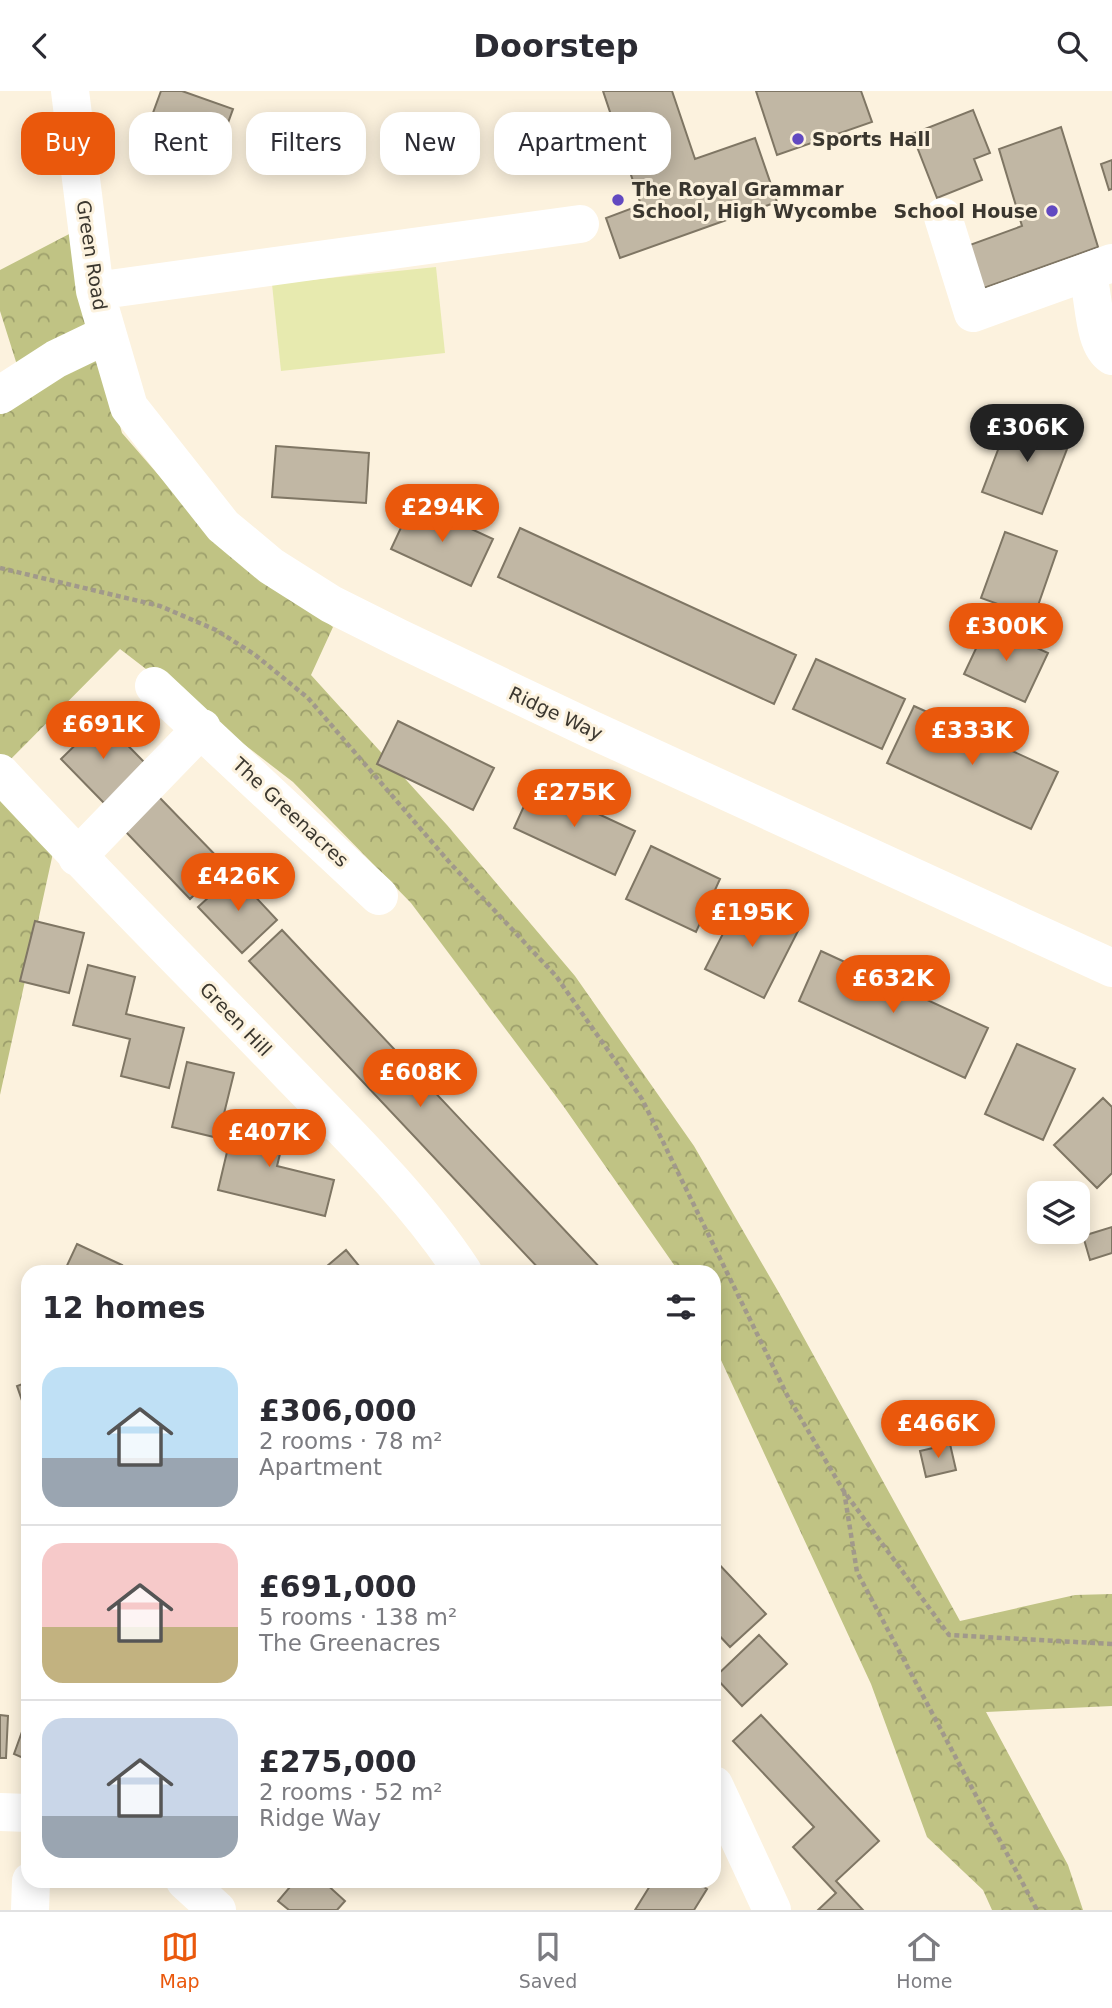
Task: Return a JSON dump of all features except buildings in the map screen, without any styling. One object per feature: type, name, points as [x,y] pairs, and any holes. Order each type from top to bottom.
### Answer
[{"type":"street","name":"Green Road","points":[[70,91],[95,291],[106,335]]},
{"type":"street","points":[[943,217],[973,313],[1099,267]]},
{"type":"street","points":[[95,291],[580,225]]},
{"type":"street","points":[[1099,267],[1094,293],[1098,342],[1112,356]]},
{"type":"street","points":[[0,395],[56,359],[106,335]]},
{"type":"street","name":"Ridge Way","points":[[106,335],[129,407],[160,443],[191,488],[223,526],[271,566],[331,604],[603,735],[1112,968]]},
{"type":"street","name":"The Greenacres","points":[[154,686],[379,896]]},
{"type":"street","points":[[77,857],[202,728]]},
{"type":"street","name":"Green Hill","points":[[0,773],[77,857],[344,1130],[407,1200],[458,1265]]},
{"type":"street","points":[[721,1800],[772,1910]]},
{"type":"street","points":[[0,1812],[21,1813]]},
{"type":"street","points":[[30,1910],[31,1888]]},
{"type":"street","points":[[193,1888],[217,1910]]},
{"type":"path","points":[[0,568],[171,610],[216,630],[254,654],[308,698],[450,863],[556,976],[642,1099],[787,1395],[843,1490],[949,1635],[1112,1644]]},
{"type":"path","points":[[843,1490],[858,1572],[1037,1910]]},
{"type":"green space","points":[[73,232],[101,358],[122,433],[208,532],[333,627],[311,675],[447,825],[575,976],[694,1146],[782,1298],[960,1621],[1075,1595],[1112,1594],[1112,1706],[986,1712],[1068,1865],[1083,1910],[992,1910],[983,1890],[927,1837],[871,1684],[721,1360],[721,1265],[674,1265],[564,1107],[411,903],[293,782],[120,649],[0,770],[0,384],[17,365],[0,311],[0,270]]},
{"type":"green space","points":[[436,267],[445,353],[281,371],[272,284]]},
{"type":"green space","points":[[0,800],[53,853],[0,1095]]},
{"type":"place","name":"Sports Hall","points":[[798,139]]},
{"type":"place","name":"The Royal Grammar School, High Wycombe","points":[[618,200]]},
{"type":"place","name":"School House","points":[[1052,211]]}]
